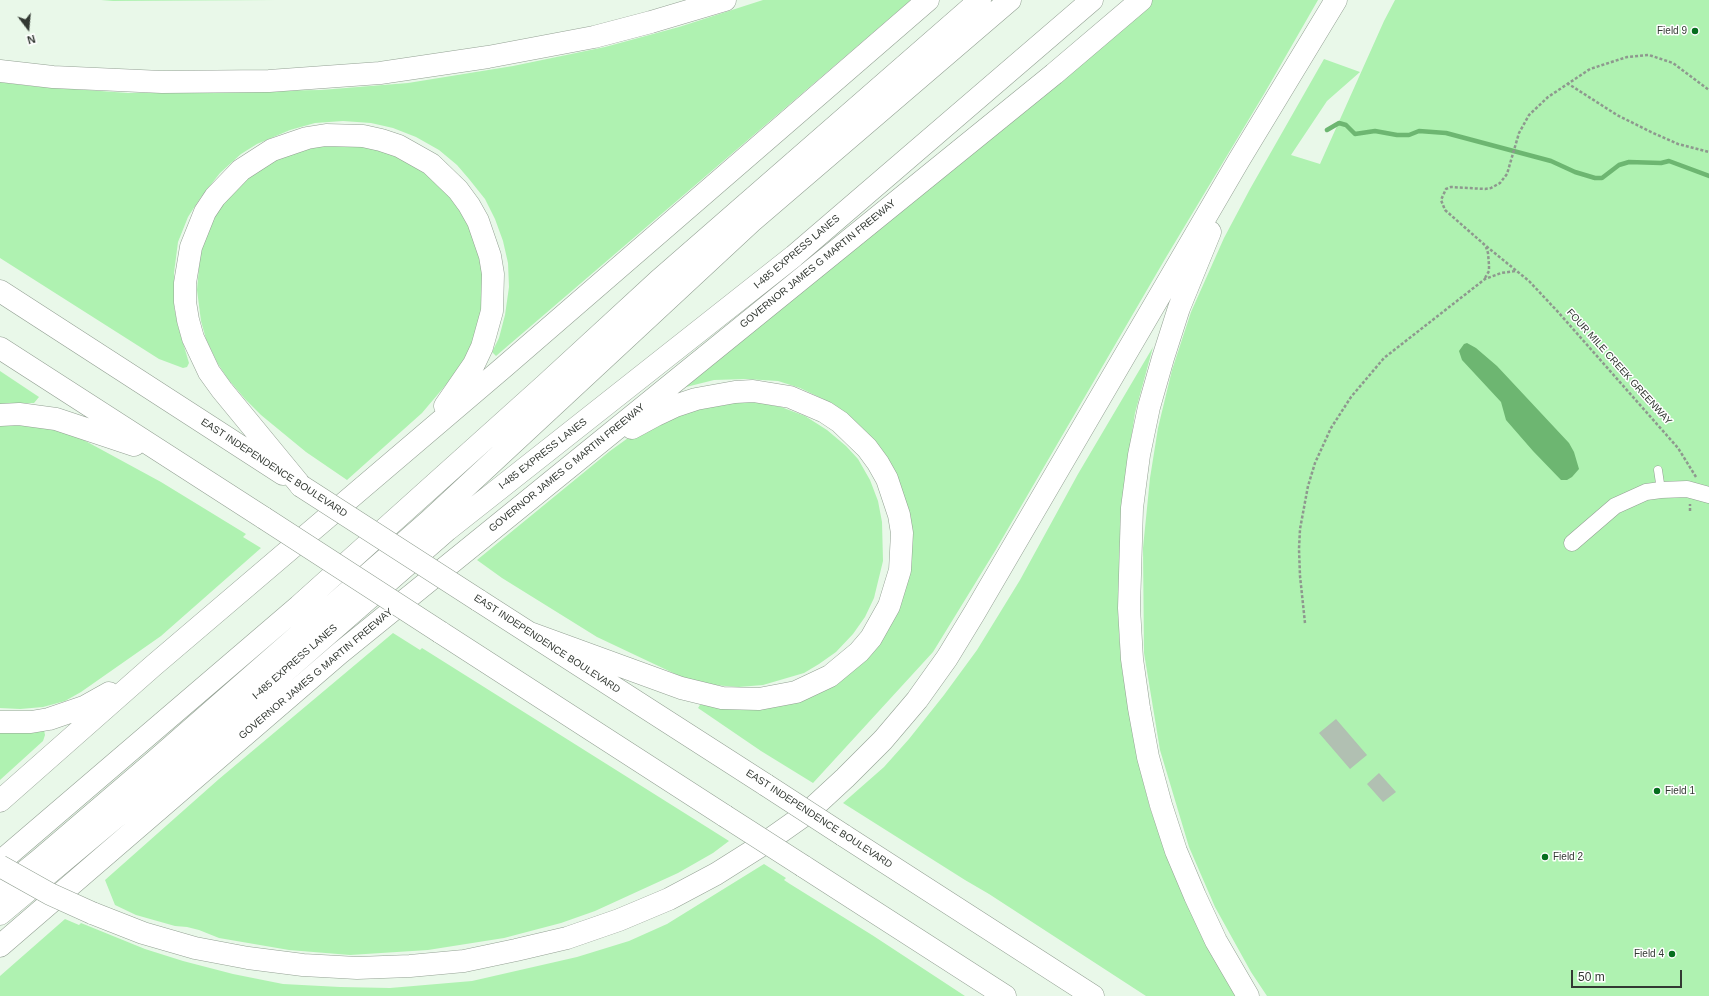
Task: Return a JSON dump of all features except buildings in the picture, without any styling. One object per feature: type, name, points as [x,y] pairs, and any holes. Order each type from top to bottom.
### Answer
[{"type":"highway","points":[[0,71],[53,77],[162,82],[269,81],[380,74],[488,58],[594,37],[725,0]]},
{"type":"highway","points":[[0,801],[153,666],[516,356],[928,0]]},
{"type":"highway","points":[[0,862],[299,606],[545,385],[658,281],[980,0]]},
{"type":"highway","name":"I-485 EXPRESS LANES","points":[[0,892],[38,862],[430,521],[751,222],[1010,0]]},
{"type":"highway","name":"I-485 EXPRESS LANES","points":[[0,914],[166,775],[446,530],[794,256],[1092,0]]},
{"type":"highway","name":"GOVERNOR JAMES G MARTIN FREEWAY","points":[[0,946],[340,653],[1048,79],[1141,0]]},
{"type":"highway","points":[[0,866],[50,894],[92,914],[143,933],[195,948],[248,958],[303,965],[357,968],[410,966],[464,961],[567,938],[619,920],[669,899],[716,874],[762,845],[806,814],[883,740],[917,700],[947,658],[1240,160],[1336,0]]},
{"type":"highway","points":[[301,486],[209,372],[193,338],[185,302],[185,284],[190,247],[205,212],[215,197],[241,170],[256,159],[284,145],[307,138],[344,134],[363,136],[399,146],[426,161],[446,176],[458,190],[478,221],[490,256],[493,274],[492,311],[488,330],[482,347],[462,383],[418,439]]},
{"type":"highway","points":[[1240,160],[1179,308],[1149,407],[1139,455],[1132,508],[1129,608],[1132,659],[1139,708],[1148,757],[1161,805],[1176,851],[1195,896],[1216,941],[1248,996]]},
{"type":"highway","name":"EAST INDEPENDENCE BOULEVARD","points":[[0,291],[1093,996]]},
{"type":"highway","points":[[0,348],[1005,996]]},
{"type":"highway","points":[[530,633],[680,688],[722,698],[759,700],[796,692],[813,685],[845,665],[867,643],[881,623],[896,588],[900,570],[902,533],[899,515],[887,479],[878,463],[854,434],[825,412],[808,404],[790,397],[754,391],[716,394],[696,399],[656,415],[575,463]]},
{"type":"highway","points":[[0,415],[19,414],[56,419],[167,456]]},
{"type":"highway","points":[[0,722],[31,722],[67,714],[101,698],[153,666]]},
{"type":"street","points":[[1572,543],[1615,506],[1646,492],[1687,489],[1709,495]]},
{"type":"lane","points":[[1658,470],[1661,490]]},
{"type":"path","name":"FOUR MILE CREEK GREENWAY","points":[[1698,482],[1692,468],[1678,448],[1650,414],[1559,313],[1529,281],[1445,210],[1441,200],[1442,194],[1446,189],[1451,187],[1485,189],[1495,186],[1505,178],[1516,140],[1529,115],[1548,97],[1590,69],[1615,60],[1639,55],[1649,55],[1674,63],[1709,90]]},
{"type":"path","points":[[1567,83],[1617,115],[1651,132],[1678,144],[1709,152]]},
{"type":"path","points":[[1485,279],[1489,271],[1486,246]]},
{"type":"path","points":[[1305,623],[1300,570],[1300,529],[1308,486],[1321,447],[1351,397],[1384,358],[1485,279],[1500,273],[1516,271]]},
{"type":"shaded area","points":[[101,0],[276,0],[113,1]]},
{"type":"shaded area","points":[[763,0],[911,0],[496,356],[492,352],[499,338],[505,315],[509,287],[508,263],[503,241],[495,219],[485,199],[457,165],[439,150],[416,137],[393,128],[371,123],[343,121],[315,123],[290,130],[257,144],[241,154],[220,173],[201,197],[188,217],[178,242],[174,273],[174,307],[189,363],[187,367],[183,368],[159,359],[0,258],[0,82],[32,86],[128,93],[321,90],[408,83],[513,66],[605,47],[679,27]]},
{"type":"shaded area","points":[[1125,0],[1318,0],[995,551],[933,652],[813,783],[761,751],[698,708],[703,704],[773,704],[884,623],[900,501],[823,399],[800,388],[778,381],[746,379],[714,380],[682,388]]},
{"type":"shaded area","points":[[1395,0],[1709,0],[1709,996],[1267,996],[1251,972],[1215,907],[1189,847],[1160,750],[1144,653],[1143,548],[1150,478],[1158,428],[1172,370],[1191,312],[1224,238],[1324,59],[1360,72],[1327,101],[1291,155],[1320,164],[1384,21]]},
{"type":"shaded area","points":[[347,142],[394,152],[442,183],[471,224],[486,286],[476,339],[455,374],[422,413],[347,480],[306,452],[261,415],[228,379],[218,364],[206,339],[201,321],[197,290],[200,256],[205,235],[222,205],[252,173],[292,151]]},
{"type":"shaded area","points":[[1467,343],[1476,348],[1497,366],[1569,443],[1574,452],[1579,469],[1572,477],[1567,480],[1561,480],[1506,420],[1501,402],[1462,360],[1459,351],[1464,344]]},
{"type":"shaded area","points":[[1153,347],[1135,413],[1126,472],[1120,532],[1119,634],[1123,675],[1140,769],[1150,808],[1169,859],[1238,996],[1146,996],[989,894],[843,803],[884,767],[909,739],[977,650],[1020,580],[1078,474]]},
{"type":"shaded area","points":[[0,371],[39,397],[34,403],[0,404]]},
{"type":"shaded area","points":[[728,400],[756,402],[781,407],[805,416],[827,430],[846,446],[858,459],[870,480],[878,501],[882,522],[883,561],[874,598],[865,617],[853,634],[836,652],[819,664],[804,673],[763,685],[739,687],[713,685],[688,680],[597,637],[502,578],[477,560],[610,451],[646,425]]},
{"type":"shaded area","points":[[0,423],[37,424],[80,438],[161,482],[246,534],[243,537],[261,548],[161,636],[81,692],[65,701],[43,707],[20,709],[0,708]]},
{"type":"shaded area","points":[[393,633],[420,650],[422,648],[729,841],[713,853],[678,873],[595,911],[561,923],[504,938],[428,950],[350,955],[289,950],[219,938],[199,930],[175,926],[136,915],[115,905],[105,880],[219,779]]},
{"type":"shaded area","points":[[44,730],[45,735],[43,741],[0,780],[0,731]]},
{"type":"shaded area","points":[[764,864],[786,878],[784,880],[790,884],[872,935],[965,996],[0,996],[0,976],[65,919],[79,925],[81,923],[145,949],[183,961],[233,974],[283,984],[390,988],[472,981],[577,957],[629,941],[667,924]]},
{"type":"waterway","points":[[1327,130],[1339,123],[1346,125],[1355,134],[1375,131],[1397,135],[1409,135],[1419,131],[1446,133],[1551,161],[1575,172],[1595,178],[1602,178],[1619,165],[1629,162],[1661,163],[1669,161],[1709,176]]},
{"type":"place","name":"Field 9","points":[[1695,31]]},
{"type":"place","name":"Field 1","points":[[1657,791]]},
{"type":"place","name":"Field 2","points":[[1545,857]]},
{"type":"place","name":"Field 4","points":[[1672,954]]}]
